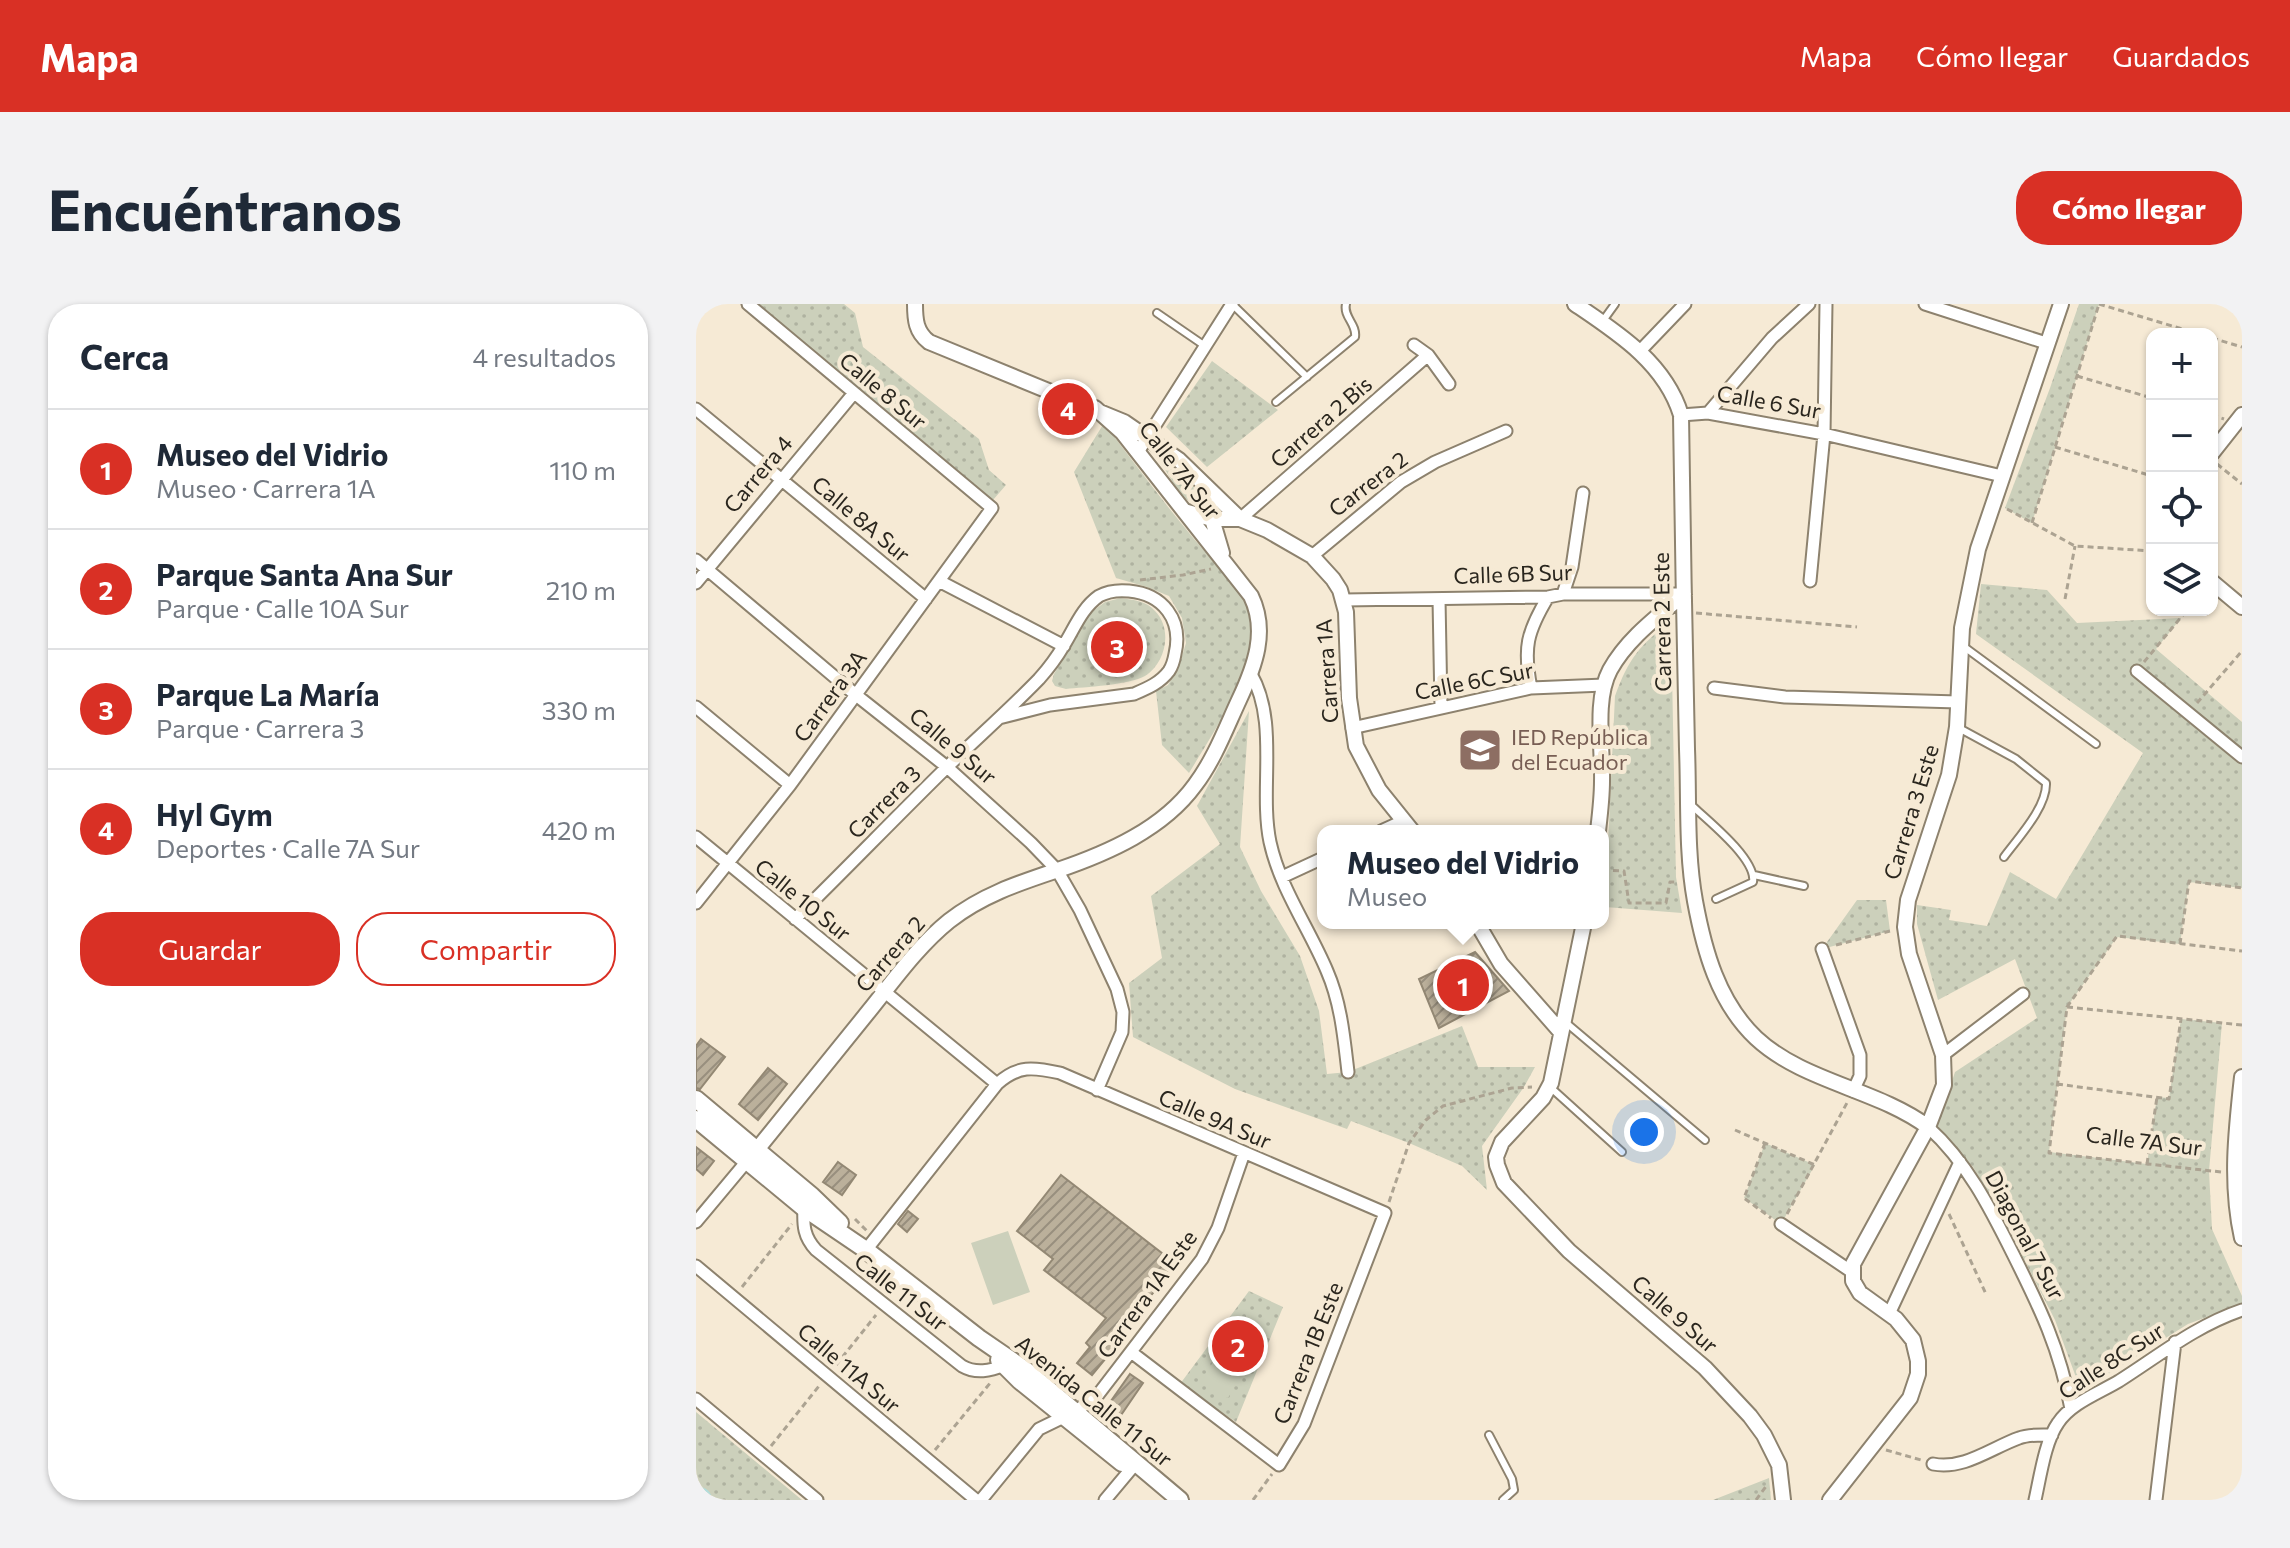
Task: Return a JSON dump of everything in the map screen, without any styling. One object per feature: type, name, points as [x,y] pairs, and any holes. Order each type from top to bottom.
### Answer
[{"type":"main road","name":"Avenida Calle 11 Sur","points":[[696,1099],[804,1208],[866,1250],[979,1338],[1027,1371],[1131,1469],[1179,1500]]},
{"type":"main road","name":"Avenida Calle 11 Sur","points":[[696,1119],[812,1196],[866,1250]]},
{"type":"main road","name":"Avenida Calle 11 Sur","points":[[979,1338],[1020,1381],[1069,1413],[1179,1500]]},
{"type":"street","name":"Calle 8 Sur","points":[[748,304],[992,508]]},
{"type":"street","name":"Calle 7A Sur","points":[[915,304],[919,332],[938,347],[1095,408],[1124,422],[1179,460],[1206,486],[1226,564]]},
{"type":"street","points":[[1138,452],[1232,304]]},
{"type":"street","points":[[1575,304],[1652,363],[1676,398],[1681,415]]},
{"type":"street","points":[[1639,352],[1685,304]]},
{"type":"street","points":[[1708,413],[1772,338],[1809,304]]},
{"type":"street","points":[[1810,581],[1824,434],[1826,304]]},
{"type":"street","points":[[1925,304],[2046,343]]},
{"type":"street","name":"Carrera 3 Este","points":[[1852,1272],[1857,1256],[1928,1127],[1944,1085],[1943,1055],[1912,967],[1905,927],[1911,887],[1949,775],[1957,727],[1961,644],[1972,575],[1993,501],[2061,304]]},
{"type":"street","points":[[2238,304],[2242,309]]},
{"type":"street","points":[[1414,345],[1428,355],[1449,384]]},
{"type":"street","name":"Carrera 2 Bis","points":[[1240,519],[1428,355]]},
{"type":"street","name":"Carrera 4","points":[[696,583],[854,393]]},
{"type":"street","name":"Calle 7A Sur","points":[[1095,408],[1114,423],[1246,589],[1256,607],[1259,637],[1251,674]]},
{"type":"street","name":"Calle 8A Sur","points":[[696,409],[926,599]]},
{"type":"street","name":"Calle 6 Sur","points":[[1681,415],[1708,413],[1824,434],[2002,476]]},
{"type":"street","name":"Carrera 2 Este","points":[[1681,415],[1689,803],[1692,881],[1700,927],[1714,974],[1731,1010],[1756,1038],[1771,1049],[1853,1091]]},
{"type":"street","points":[[2218,445],[2242,415]]},
{"type":"street","name":"Carrera 2","points":[[1312,556],[1401,482],[1435,462],[1506,431]]},
{"type":"street","points":[[1206,486],[1240,519],[1283,538],[1312,556],[1333,579],[1344,600]]},
{"type":"street","points":[[1563,594],[1572,567],[1583,493]]},
{"type":"street","name":"Carrera 3A","points":[[696,903],[790,785],[992,508]]},
{"type":"street","points":[[1184,511],[1212,519],[1240,519]]},
{"type":"street","name":"Calle 9 Sur","points":[[696,560],[947,767],[1057,870],[1111,976],[1123,1012],[1122,1032],[1097,1090]]},
{"type":"street","points":[[939,581],[1064,646]]},
{"type":"street","points":[[2218,587],[2242,607]]},
{"type":"street","points":[[999,718],[1050,705],[1134,694],[1162,679],[1173,664],[1178,644],[1175,623],[1155,597],[1121,590]]},
{"type":"street","name":"Carrera 3","points":[[795,919],[1041,677],[1091,602],[1104,593],[1121,590]]},
{"type":"street","points":[[1598,825],[1604,685],[1630,643],[1684,594]]},
{"type":"street","name":"Calle 6B Sur","points":[[1344,600],[1684,594]]},
{"type":"street","points":[[1531,688],[1526,659],[1527,639],[1548,597]]},
{"type":"street","points":[[1439,599],[1441,707]]},
{"type":"street","name":"Carrera 1A","points":[[1344,600],[1352,728],[1356,746],[1370,777],[1407,825]]},
{"type":"street","points":[[2137,671],[2242,757]]},
{"type":"street","points":[[1251,674],[1262,704],[1270,841],[1292,902],[1315,944],[1334,989],[1342,1021],[1348,1072]]},
{"type":"street","name":"Carrera 2","points":[[696,1222],[914,955],[951,919],[1008,886],[1092,857],[1130,839],[1184,799],[1204,772],[1251,674]]},
{"type":"street","name":"Calle 6C Sur","points":[[1352,728],[1531,688],[1604,685]]},
{"type":"street","points":[[1714,688],[1785,697],[1958,702]]},
{"type":"street","points":[[696,707],[790,785]]},
{"type":"street","name":"Calle 10 Sur","points":[[696,837],[997,1084]]},
{"type":"street","points":[[1282,877],[1317,861]]},
{"type":"street","points":[[1481,929],[1501,964],[1562,1025]]},
{"type":"street","points":[[1550,1086],[1583,929]]},
{"type":"street","points":[[1822,949],[1860,1055],[1860,1076],[1853,1091]]},
{"type":"street","points":[[1943,1055],[2023,994]]},
{"type":"street","name":"Calle 9A Sur","points":[[997,1084],[1007,1075],[1028,1068],[1060,1073],[1385,1213]]},
{"type":"street","points":[[2242,1077],[2235,1143],[2242,1238]]},
{"type":"street","points":[[866,1250],[997,1084]]},
{"type":"street","name":"Calle 9 Sur","points":[[1550,1086],[1497,1152],[1497,1165],[1504,1183],[1569,1251],[1705,1368],[1742,1407],[1764,1435],[1779,1465],[1783,1500]]},
{"type":"street","name":"Diagonal 7 Sur","points":[[1853,1091],[1908,1114],[1928,1127],[1960,1162],[1991,1209],[2044,1318],[2061,1360],[2071,1409]]},
{"type":"street","name":"Carrera 1A Este","points":[[978,1500],[1039,1429],[1094,1399],[1131,1352],[1202,1259],[1218,1228],[1244,1153]]},
{"type":"street","points":[[1889,1314],[1960,1162]]},
{"type":"street","name":"Calle 11 Sur","points":[[804,1208],[804,1231],[816,1250],[962,1366],[974,1371],[991,1371],[1005,1365]]},
{"type":"street","name":"Carrera 1B Este","points":[[1279,1465],[1304,1424],[1385,1213]]},
{"type":"street","points":[[1781,1224],[1852,1272],[1860,1293],[1908,1332],[1916,1351],[1918,1374],[1910,1398],[1830,1500]]},
{"type":"street","name":"Calle 11A Sur","points":[[696,1266],[978,1500]]},
{"type":"street","name":"Calle 8C Sur","points":[[2052,1435],[2059,1420],[2071,1409],[2175,1342],[2207,1324],[2242,1310]]},
{"type":"street","points":[[2156,1500],[2175,1342]]},
{"type":"street","points":[[1131,1352],[1279,1465]]},
{"type":"street","points":[[696,1399],[817,1500]]},
{"type":"street","points":[[1933,1464],[1947,1466],[1967,1462],[2023,1436],[2052,1435],[2035,1500]]},
{"type":"street","points":[[1105,1500],[1131,1469]]},
{"type":"lane","points":[[1232,304],[1307,377]]},
{"type":"lane","points":[[1276,402],[1355,337],[1354,326],[1347,317],[1346,304]]},
{"type":"lane","points":[[1602,322],[1615,304]]},
{"type":"lane","points":[[1157,313],[1205,346]]},
{"type":"lane","points":[[1961,644],[2096,744]]},
{"type":"lane","points":[[1957,727],[2016,759],[2046,783],[2041,805],[2004,857]]},
{"type":"lane","points":[[1689,803],[1720,831],[1745,859],[1754,875],[1753,882],[1716,899]]},
{"type":"lane","points":[[1754,875],[1804,886]]},
{"type":"lane","points":[[1562,1025],[1705,1140]]},
{"type":"lane","points":[[1550,1086],[1622,1152]]},
{"type":"lane","points":[[1489,1435],[1512,1479],[1514,1490],[1503,1500]]},
{"type":"path","points":[[2032,523],[2099,304],[2179,328]]},
{"type":"path","points":[[2218,340],[2242,347]]},
{"type":"path","points":[[2077,376],[2146,396]]},
{"type":"path","points":[[2055,447],[2146,474]]},
{"type":"path","points":[[2218,465],[2242,484]]},
{"type":"path","points":[[1993,501],[2075,546],[2146,551]]},
{"type":"path","points":[[2065,599],[2075,546]]},
{"type":"path","points":[[1121,590],[1143,578],[1183,575],[1226,564]]},
{"type":"path","points":[[1684,612],[1857,627]]},
{"type":"path","points":[[2137,671],[2182,616]]},
{"type":"path","points":[[2188,713],[2242,651]]},
{"type":"path","points":[[1609,870],[1624,871],[1629,903],[1666,903],[1670,882],[1692,881]]},
{"type":"path","points":[[2180,944],[2189,881],[2242,888]]},
{"type":"path","points":[[1822,949],[1905,927]]},
{"type":"path","points":[[2181,1019],[2169,1099],[2057,1084],[2067,1007],[2117,936],[2242,951]]},
{"type":"path","points":[[2067,1007],[2242,1025]]},
{"type":"path","name":"Calle 7A Sur","points":[[2057,1084],[2049,1153],[2235,1174]]},
{"type":"path","points":[[1385,1213],[1409,1143],[1426,1120],[1443,1106],[1512,1088],[1550,1086]]},
{"type":"path","points":[[1765,1143],[1744,1198],[1781,1224],[1853,1091]]},
{"type":"path","points":[[2147,1164],[2157,1097]]},
{"type":"path","points":[[1735,1130],[1815,1165]]},
{"type":"path","points":[[1943,1200],[1986,1294]]},
{"type":"path","points":[[734,1298],[804,1208]]},
{"type":"path","points":[[927,1459],[1005,1365]]},
{"type":"path","points":[[1871,1446],[1933,1464]]},
{"type":"path","points":[[1253,1500],[1279,1465]]},
{"type":"green space","points":[[758,304],[844,304],[855,313],[863,347],[979,439],[989,470],[1006,485],[993,500]]},
{"type":"green space","points":[[2079,304],[2099,304],[2032,523],[2005,508]]},
{"type":"green space","points":[[1212,361],[1278,410],[1207,467],[1166,427]]},
{"type":"green space","points":[[1104,423],[1199,545],[1229,577],[1250,614],[1252,646],[1247,664],[1230,704],[1189,773],[1162,745],[1156,691],[1168,685],[1179,666],[1186,643],[1182,618],[1169,596],[1116,578],[1074,472]]},
{"type":"green space","points":[[1161,463],[1190,483],[1200,496],[1205,514],[1180,494]]},
{"type":"green space","points":[[1981,584],[2047,590],[2077,623],[2181,618],[2156,649],[2242,722],[2242,888],[2189,882],[2180,944],[2117,937],[2067,1007],[2049,1152],[2147,1164],[2157,1097],[2169,1098],[2181,1019],[2222,1023],[2209,1171],[2212,1229],[2242,1296],[2242,1304],[2188,1324],[2081,1391],[2055,1320],[2011,1234],[1973,1167],[1937,1126],[1955,1072],[2037,1018],[2015,959],[1938,1000],[1917,924],[1917,905],[1951,910],[1949,920],[1987,926],[2010,872],[2056,899],[2143,753],[1976,634]]},
{"type":"green space","points":[[1121,598],[1148,605],[1161,618],[1165,645],[1158,663],[1145,676],[1129,682],[1066,689],[1055,686],[1052,681],[1054,674],[1089,614],[1105,602]]},
{"type":"green space","points":[[1671,621],[1676,877],[1682,913],[1609,907],[1609,825],[1615,696],[1636,654]]},
{"type":"green space","points":[[1249,711],[1240,847],[1261,891],[1300,956],[1319,1011],[1327,1074],[1348,1072],[1462,1026],[1478,1067],[1535,1067],[1482,1146],[1487,1190],[1462,1166],[1409,1143],[1351,1121],[1347,1129],[1235,1089],[1133,1037],[1129,983],[1162,958],[1151,896],[1220,844],[1197,806]]},
{"type":"green space","points":[[1857,900],[1886,900],[1890,931],[1822,949]]},
{"type":"green space","points":[[1765,1143],[1815,1165],[1781,1224],[1744,1198]]},
{"type":"green space","points":[[1008,1231],[1030,1292],[993,1305],[971,1243]]},
{"type":"green space","points":[[1249,1291],[1283,1307],[1236,1422],[1180,1384]]},
{"type":"green space","points":[[1225,1341],[1252,1355],[1228,1398],[1201,1383]]},
{"type":"green space","points":[[696,1412],[802,1500],[696,1500]]},
{"type":"green space","points":[[1769,1478],[1771,1500],[1713,1500]]},
{"type":"building","points":[[1475,952],[1509,991],[1439,1028],[1419,979]]},
{"type":"building","points":[[701,1039],[725,1057],[700,1089],[696,1088],[696,1046]]},
{"type":"building","points":[[768,1068],[787,1084],[758,1120],[739,1104]]},
{"type":"building","points":[[696,1147],[714,1161],[703,1175],[696,1169]]},
{"type":"building","points":[[838,1162],[856,1175],[842,1195],[823,1182]]},
{"type":"building","points":[[1061,1175],[1176,1264],[1092,1375],[1077,1363],[1090,1347],[1086,1343],[1106,1318],[1044,1270],[1053,1259],[1017,1231]]},
{"type":"building","points":[[908,1211],[918,1219],[907,1232],[898,1224]]},
{"type":"building","points":[[1130,1374],[1143,1383],[1119,1418],[1106,1408]]},
{"type":"place","name":"Hyl Gym","points":[[1068,409]]},
{"type":"place","name":"Parque La María","points":[[1117,647]]},
{"type":"place","name":"IED República del Ecuador","points":[[1480,750]]},
{"type":"place","name":"Museo del Vidrio","points":[[1463,985]]},
{"type":"place","name":"Parque Santa Ana Sur","points":[[1238,1346]]}]
